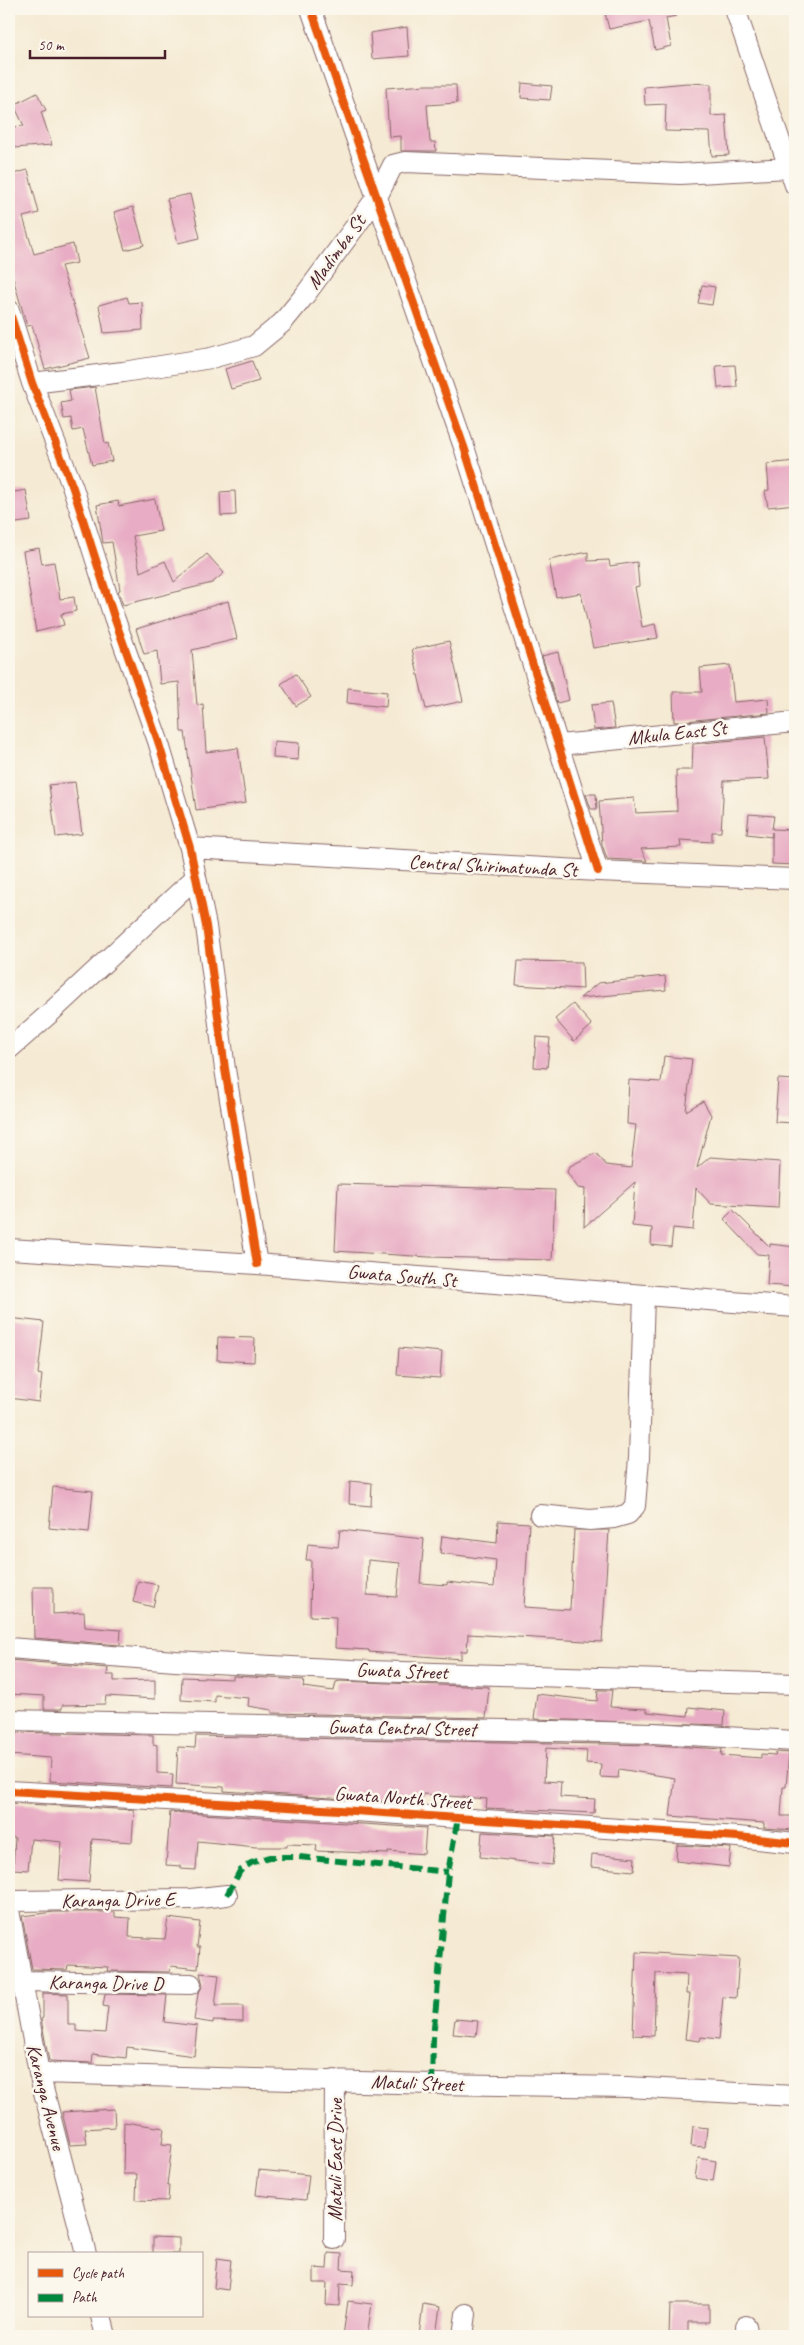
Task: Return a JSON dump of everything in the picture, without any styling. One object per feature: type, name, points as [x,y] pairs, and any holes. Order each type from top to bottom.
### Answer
[{"type":"street","points":[[311,9],[464,448],[598,871]]},
{"type":"street","points":[[735,9],[792,176]]},
{"type":"street","name":"Madimba St","points":[[32,383],[123,372],[211,358],[254,346],[282,323],[377,197],[393,166],[405,162],[680,174],[792,176]]},
{"type":"street","points":[[9,310],[32,383],[73,488],[114,617],[158,741],[190,848],[206,926],[225,1068],[257,1264]]},
{"type":"street","name":"Mkula East St","points":[[559,744],[795,722]]},
{"type":"street","name":"Central Shirimatunda St","points":[[190,848],[598,871],[795,879]]},
{"type":"street","points":[[9,1048],[49,1014],[196,877]]},
{"type":"street","name":"Gwata South St","points":[[9,1249],[257,1264],[795,1307]]},
{"type":"street","points":[[540,1515],[590,1520],[614,1518],[628,1514],[636,1506],[644,1295]]},
{"type":"street","name":"Gwata Street","points":[[9,1648],[175,1661],[370,1670],[795,1684]]},
{"type":"street","name":"Gwata Central Street","points":[[9,1720],[653,1733],[795,1741]]},
{"type":"street","name":"Gwata North Street","points":[[9,1790],[340,1810],[738,1837],[795,1843]]},
{"type":"street","name":"Karanga Drive E","points":[[9,1901],[191,1899],[227,1895]]},
{"type":"street","name":"Karanga Avenue","points":[[9,1910],[22,1981],[18,2019],[39,2073],[85,2252]]},
{"type":"street","name":"Karanga Drive D","points":[[22,1981],[191,1984]]},
{"type":"street","name":"Matuli Street","points":[[39,2073],[432,2084],[627,2087],[795,2096]]},
{"type":"street","name":"Matuli East Drive","points":[[334,2239],[335,2080]]},
{"type":"street","points":[[463,2336],[466,2314]]},
{"type":"street","points":[[102,2318],[106,2336]]},
{"type":"building","points":[[604,9],[675,9],[676,16],[666,18],[671,46],[655,50],[649,21],[609,29]]},
{"type":"building","points":[[407,27],[409,56],[372,59],[370,33]]},
{"type":"building","points":[[522,83],[552,86],[550,100],[521,98]]},
{"type":"building","points":[[687,83],[711,84],[711,116],[726,115],[729,155],[712,156],[710,132],[665,131],[666,104],[645,105],[644,87]]},
{"type":"building","points":[[456,85],[457,103],[427,105],[430,142],[435,142],[436,151],[401,151],[401,136],[389,137],[386,88]]},
{"type":"building","points":[[37,93],[46,110],[41,112],[52,145],[14,148],[12,127],[24,126],[14,105]]},
{"type":"building","points":[[28,170],[39,213],[23,217],[34,254],[73,244],[77,263],[61,266],[90,358],[45,369],[32,325],[27,326],[9,264],[9,175]]},
{"type":"building","points":[[190,194],[200,238],[178,243],[167,199]]},
{"type":"building","points":[[133,207],[144,245],[125,250],[114,212]]},
{"type":"building","points":[[702,285],[715,287],[712,305],[698,303]]},
{"type":"building","points":[[127,297],[129,303],[142,302],[143,330],[104,333],[99,305]]},
{"type":"building","points":[[252,361],[259,381],[231,389],[225,369]]},
{"type":"building","points":[[735,365],[737,387],[718,388],[716,366]]},
{"type":"building","points":[[95,387],[105,444],[108,443],[112,461],[92,465],[83,429],[73,431],[71,418],[64,419],[61,403],[71,401],[69,390]]},
{"type":"building","points":[[795,461],[795,504],[768,507],[765,491],[769,490],[767,464]]},
{"type":"building","points":[[26,490],[31,521],[9,524],[9,493]]},
{"type":"building","points":[[235,491],[236,515],[221,516],[220,492]]},
{"type":"building","points":[[155,499],[161,531],[133,536],[140,572],[165,561],[174,582],[207,554],[224,573],[212,583],[123,605],[118,591],[120,590],[112,542],[103,543],[97,505],[118,501],[119,506]]},
{"type":"building","points":[[39,548],[42,564],[54,562],[60,599],[74,597],[76,611],[61,614],[64,625],[36,632],[23,551]]},
{"type":"building","points":[[588,552],[588,561],[609,560],[610,566],[637,562],[639,586],[635,587],[642,627],[655,624],[658,638],[593,648],[581,593],[556,597],[549,560]]},
{"type":"building","points":[[228,601],[237,639],[192,650],[197,705],[203,704],[206,752],[238,748],[246,803],[196,810],[185,732],[181,732],[179,682],[160,684],[157,651],[144,654],[136,629]]},
{"type":"building","points":[[449,641],[463,701],[426,709],[412,649]]},
{"type":"building","points":[[558,652],[569,700],[557,703],[542,656]]},
{"type":"building","points":[[730,665],[734,702],[768,699],[769,713],[674,722],[673,692],[702,692],[700,668]]},
{"type":"building","points":[[296,674],[311,697],[296,706],[281,684]]},
{"type":"building","points":[[348,688],[387,692],[386,707],[347,703]]},
{"type":"building","points":[[611,703],[615,728],[594,730],[591,705]]},
{"type":"building","points":[[765,737],[769,779],[724,781],[721,832],[712,832],[712,842],[680,840],[681,847],[641,849],[647,861],[607,859],[602,844],[599,801],[634,798],[636,813],[677,811],[676,770],[692,770],[693,744]]},
{"type":"building","points":[[274,741],[299,743],[298,760],[273,758]]},
{"type":"building","points":[[75,782],[82,834],[56,837],[49,785]]},
{"type":"building","points":[[586,794],[596,794],[597,809],[591,809]]},
{"type":"building","points":[[749,814],[774,816],[772,829],[795,830],[795,865],[772,864],[772,837],[747,834]]},
{"type":"building","points":[[518,961],[582,962],[583,989],[516,985]]},
{"type":"building","points":[[665,976],[666,990],[580,998],[598,983]]},
{"type":"building","points":[[573,1004],[592,1025],[574,1041],[555,1019]]},
{"type":"building","points":[[536,1037],[550,1038],[547,1068],[534,1067]]},
{"type":"building","points":[[664,1056],[692,1059],[686,1111],[703,1101],[711,1115],[697,1168],[710,1157],[780,1162],[778,1208],[711,1204],[696,1188],[693,1230],[673,1228],[671,1247],[651,1245],[652,1228],[632,1226],[635,1182],[584,1227],[585,1189],[578,1188],[567,1172],[570,1166],[596,1153],[606,1165],[631,1168],[636,1125],[627,1124],[629,1080],[661,1082]]},
{"type":"building","points":[[778,1079],[795,1080],[795,1123],[775,1122]]},
{"type":"building","points":[[338,1184],[555,1190],[552,1260],[429,1257],[335,1251]]},
{"type":"building","points":[[733,1210],[770,1247],[770,1244],[795,1247],[795,1287],[767,1285],[769,1255],[757,1254],[724,1219]]},
{"type":"building","points":[[9,1318],[44,1322],[38,1374],[42,1375],[39,1402],[9,1398]]},
{"type":"building","points":[[218,1337],[255,1338],[254,1362],[217,1360]]},
{"type":"building","points":[[399,1348],[442,1352],[440,1378],[397,1375]]},
{"type":"building","points":[[350,1481],[372,1483],[371,1506],[349,1504]]},
{"type":"building","points":[[53,1487],[93,1491],[89,1532],[49,1528]]},
{"type":"building","points":[[498,1521],[529,1523],[524,1607],[570,1610],[574,1530],[609,1530],[602,1642],[468,1634],[467,1651],[461,1651],[461,1659],[369,1652],[369,1650],[335,1648],[336,1617],[310,1616],[311,1560],[306,1560],[308,1544],[338,1547],[340,1530],[424,1539],[420,1583],[447,1585],[447,1582],[494,1587],[496,1560],[440,1553],[442,1536],[497,1543]],"holes":[[[368,1560],[400,1563],[397,1597],[367,1595]]]},
{"type":"building","points":[[138,1581],[158,1585],[153,1607],[133,1602]]},
{"type":"building","points":[[33,1587],[53,1587],[53,1614],[84,1612],[85,1627],[121,1630],[120,1645],[34,1638]]},
{"type":"building","points":[[9,1660],[108,1668],[107,1675],[114,1675],[114,1681],[155,1680],[155,1699],[106,1696],[105,1704],[62,1705],[62,1709],[44,1709],[44,1696],[9,1694]]},
{"type":"building","points":[[233,1676],[304,1680],[303,1687],[334,1691],[336,1682],[340,1681],[489,1687],[486,1718],[272,1713],[272,1710],[248,1706],[249,1698],[215,1695],[215,1702],[181,1700],[182,1677],[233,1679]]},
{"type":"building","points":[[598,1690],[612,1690],[610,1707],[647,1709],[647,1712],[688,1716],[689,1707],[725,1711],[724,1725],[534,1719],[537,1694],[597,1701]]},
{"type":"building","points":[[9,1732],[153,1735],[153,1744],[157,1745],[157,1773],[173,1774],[172,1788],[50,1781],[51,1758],[9,1755]]},
{"type":"building","points":[[196,1736],[653,1745],[722,1749],[721,1755],[761,1758],[761,1754],[789,1753],[786,1787],[783,1787],[781,1816],[795,1816],[795,1830],[764,1828],[764,1823],[670,1816],[675,1778],[619,1769],[618,1778],[600,1777],[601,1764],[586,1763],[587,1751],[546,1748],[544,1781],[561,1782],[560,1797],[595,1799],[594,1813],[486,1808],[487,1799],[423,1794],[422,1798],[392,1798],[391,1802],[224,1791],[224,1787],[176,1784],[178,1747],[195,1748]]},
{"type":"building","points":[[9,1803],[134,1810],[132,1842],[92,1839],[89,1882],[59,1880],[62,1842],[31,1839],[28,1870],[13,1869],[15,1838],[9,1837]]},
{"type":"building","points":[[170,1812],[426,1828],[424,1854],[388,1851],[388,1854],[316,1851],[317,1845],[287,1844],[287,1847],[256,1847],[198,1841],[196,1870],[181,1869],[181,1866],[166,1865]]},
{"type":"building","points":[[482,1832],[555,1836],[552,1865],[480,1857]]},
{"type":"building","points":[[677,1845],[731,1848],[729,1867],[676,1861]]},
{"type":"building","points":[[592,1854],[635,1858],[634,1871],[591,1867]]},
{"type":"building","points":[[54,1912],[115,1912],[115,1917],[130,1918],[129,1937],[165,1939],[168,1918],[200,1922],[197,1947],[200,1947],[198,1969],[171,1966],[170,1972],[107,1971],[108,1967],[68,1965],[67,1970],[32,1969],[22,1916]]},
{"type":"building","points":[[636,1952],[739,1958],[736,1998],[723,1997],[719,2039],[701,2037],[700,2041],[685,2039],[690,1994],[686,1994],[687,1975],[656,1973],[654,2036],[633,2035]]},
{"type":"building","points":[[200,1973],[219,1975],[215,2006],[243,2006],[243,2022],[213,2021],[213,2023],[194,2020],[198,1994],[203,1985]]},
{"type":"building","points":[[43,1993],[68,1994],[68,2025],[76,2025],[76,2031],[105,2033],[108,2007],[103,2006],[105,1994],[167,1995],[164,2022],[197,2026],[194,2056],[127,2047],[126,2058],[93,2054],[92,2063],[49,2061],[41,2019],[43,2018]]},
{"type":"building","points":[[455,2019],[478,2021],[476,2036],[453,2034]]},
{"type":"building","points":[[114,2109],[115,2127],[85,2129],[87,2144],[70,2145],[62,2112]]},
{"type":"building","points":[[124,2122],[164,2128],[162,2144],[172,2145],[167,2185],[169,2185],[168,2201],[136,2200],[137,2174],[123,2174]]},
{"type":"building","points":[[693,2126],[707,2128],[705,2147],[691,2146]]},
{"type":"building","points":[[698,2158],[716,2161],[713,2181],[695,2178]]},
{"type":"building","points":[[259,2170],[309,2175],[306,2200],[256,2195]]},
{"type":"building","points":[[153,2237],[179,2238],[179,2252],[153,2252]]},
{"type":"building","points":[[328,2253],[342,2254],[341,2269],[354,2270],[353,2285],[340,2284],[339,2306],[326,2305],[327,2283],[314,2283],[314,2268],[327,2269]]},
{"type":"building","points":[[217,2258],[231,2260],[228,2290],[214,2288]]},
{"type":"building","points":[[348,2301],[372,2304],[367,2336],[343,2336]]},
{"type":"building","points":[[423,2304],[440,2307],[436,2336],[419,2336]]},
{"type":"building","points":[[670,2304],[709,2304],[709,2322],[688,2322],[688,2336],[669,2336]]},
{"type":"marked path","points":[[432,2084],[433,2039],[448,1872],[458,1818]]},
{"type":"marked path","points":[[227,1895],[240,1871],[251,1863],[269,1857],[299,1857],[448,1872]]},
{"type":"cycle path","points":[[311,9],[464,447],[598,871]]},
{"type":"cycle path","points":[[9,310],[32,383],[73,488],[114,617],[158,741],[190,848],[206,926],[225,1069],[257,1264]]},
{"type":"cycle path","points":[[9,1791],[340,1810],[738,1837],[795,1843]]}]
